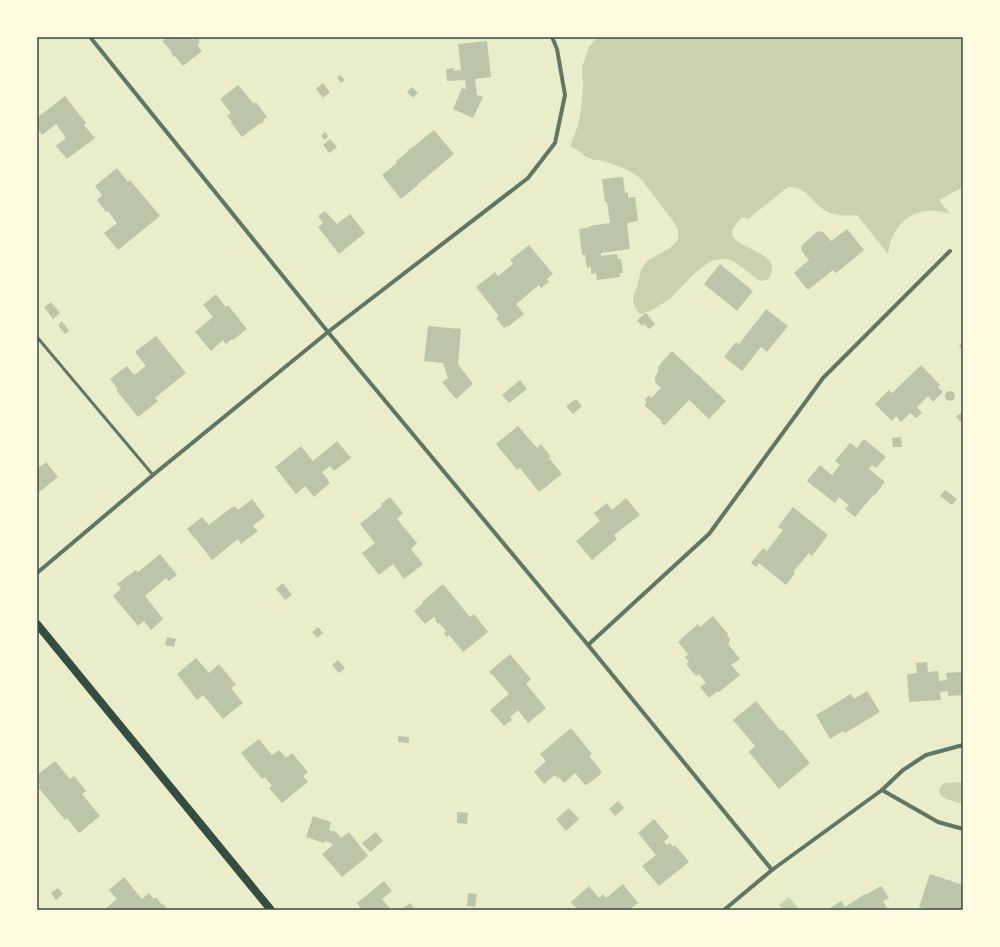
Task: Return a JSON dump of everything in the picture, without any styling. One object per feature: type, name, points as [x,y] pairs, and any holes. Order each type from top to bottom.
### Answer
[{"type":"main road","points":[[37,624],[271,910]]},
{"type":"street","points":[[90,37],[328,332],[588,645],[772,870]]},
{"type":"street","points":[[37,573],[153,475],[328,332],[528,178],[555,143],[565,95],[557,49],[552,37]]},
{"type":"street","points":[[588,645],[709,534],[823,378],[950,251]]},
{"type":"street","points":[[724,910],[772,870],[882,790],[903,770],[926,754],[963,745]]},
{"type":"street","points":[[882,790],[938,822],[963,830]]},
{"type":"lane","points":[[37,337],[153,475]]},
{"type":"green space","points":[[597,37],[963,37],[963,187],[939,200],[950,214],[939,211],[918,213],[909,217],[901,224],[895,232],[888,254],[857,215],[849,216],[830,213],[801,189],[788,187],[748,219],[742,217],[734,226],[732,231],[734,238],[740,243],[756,251],[769,261],[772,268],[769,278],[760,281],[733,261],[727,259],[714,260],[695,273],[670,299],[652,310],[642,314],[639,313],[636,310],[633,301],[641,270],[647,261],[670,248],[678,240],[678,230],[673,221],[641,179],[627,170],[615,165],[588,158],[578,150],[570,147],[578,125],[581,109],[583,87],[582,67],[589,47]]},
{"type":"green space","points":[[963,782],[963,804],[944,798],[939,792],[944,783]]},
{"type":"green space","points":[[789,897],[800,910],[783,910],[779,905]]},
{"type":"building","points":[[163,37],[191,37],[193,40],[197,37],[200,42],[197,45],[202,51],[183,66],[162,41],[165,39]]},
{"type":"building","points":[[487,41],[491,77],[475,79],[477,95],[483,97],[473,118],[453,109],[462,88],[466,89],[465,80],[447,81],[446,69],[454,68],[454,71],[461,70],[458,44]]},
{"type":"building","points":[[340,75],[345,80],[341,83],[337,78]]},
{"type":"building","points":[[323,83],[330,92],[323,98],[316,89]]},
{"type":"building","points":[[238,85],[254,104],[256,102],[267,117],[261,124],[260,123],[242,137],[227,116],[231,113],[220,99]]},
{"type":"building","points":[[412,87],[418,93],[413,98],[407,92]]},
{"type":"building","points":[[65,96],[86,123],[84,125],[95,138],[67,159],[56,146],[66,138],[56,124],[42,135],[37,128],[37,118]]},
{"type":"building","points":[[434,130],[454,154],[401,199],[382,175],[397,163],[396,161],[408,152],[407,151]]},
{"type":"building","points":[[325,132],[328,136],[325,140],[321,136]]},
{"type":"building","points":[[330,139],[337,147],[329,153],[323,145]]},
{"type":"building","points":[[117,168],[128,182],[130,180],[160,216],[118,250],[104,233],[117,223],[97,200],[102,195],[95,186]]},
{"type":"building","points":[[623,177],[625,193],[628,192],[628,198],[635,197],[638,221],[627,223],[630,249],[601,253],[601,256],[617,254],[618,259],[621,259],[623,273],[620,273],[620,277],[597,280],[596,273],[591,274],[591,267],[587,268],[585,255],[582,255],[579,229],[610,223],[602,179]]},
{"type":"building","points":[[325,211],[337,224],[350,214],[365,233],[339,254],[318,227],[323,223],[318,216]]},
{"type":"building","points":[[847,229],[864,250],[836,273],[833,270],[808,290],[794,273],[809,260],[801,250],[802,245],[818,231],[823,232],[831,241]]},
{"type":"building","points":[[529,245],[553,274],[547,279],[549,282],[541,288],[539,285],[516,304],[524,314],[508,327],[507,326],[504,328],[496,318],[499,316],[476,287],[495,272],[498,276],[513,264],[510,260]]},
{"type":"building","points":[[720,264],[753,291],[737,311],[704,284]]},
{"type":"building","points":[[216,294],[226,307],[228,305],[247,329],[226,344],[223,340],[211,351],[195,332],[213,317],[203,305]]},
{"type":"building","points":[[51,302],[60,313],[53,319],[44,307]]},
{"type":"building","points":[[766,309],[788,326],[767,352],[761,347],[742,371],[724,357],[736,342],[739,344]]},
{"type":"building","points":[[646,313],[655,324],[649,329],[644,324],[642,326],[637,320]]},
{"type":"building","points":[[62,321],[69,331],[65,334],[58,325]]},
{"type":"building","points":[[428,326],[461,329],[458,364],[473,384],[456,399],[442,382],[448,378],[443,363],[424,361]]},
{"type":"building","points":[[156,336],[186,373],[155,398],[158,401],[138,417],[116,390],[118,389],[110,379],[127,366],[134,375],[146,366],[135,352]]},
{"type":"building","points":[[963,342],[963,351],[959,346]]},
{"type":"building","points":[[672,351],[726,401],[709,419],[689,400],[664,426],[661,422],[662,421],[644,405],[647,402],[645,400],[649,395],[651,398],[661,388],[655,382],[655,376],[658,372],[658,367]]},
{"type":"building","points":[[921,365],[940,385],[938,387],[943,392],[933,402],[928,396],[917,407],[922,413],[916,418],[910,413],[901,422],[896,416],[892,421],[875,404],[889,390],[892,393]]},
{"type":"building","points":[[520,380],[527,389],[509,403],[502,395]]},
{"type":"building","points":[[950,391],[955,396],[950,401],[945,396]]},
{"type":"building","points":[[576,399],[582,406],[573,414],[566,406]]},
{"type":"building","points":[[963,411],[963,424],[956,417]]},
{"type":"building","points":[[518,426],[537,448],[541,444],[551,457],[549,458],[562,474],[539,492],[520,468],[517,470],[496,444]]},
{"type":"building","points":[[901,437],[902,447],[893,447],[892,438]]},
{"type":"building","points":[[864,439],[886,457],[876,468],[872,465],[869,469],[885,482],[855,517],[845,509],[849,505],[839,497],[835,503],[807,481],[820,465],[832,475],[840,465],[835,461],[850,443],[857,448]]},
{"type":"building","points":[[337,441],[351,458],[334,471],[330,466],[322,472],[330,483],[314,497],[305,486],[296,494],[275,467],[301,446],[313,461]]},
{"type":"building","points":[[46,462],[58,477],[37,494],[37,469]]},
{"type":"building","points":[[945,490],[957,499],[952,505],[940,496]]},
{"type":"building","points":[[390,497],[403,513],[397,519],[417,543],[411,549],[423,564],[404,579],[393,564],[379,575],[362,553],[375,543],[360,524],[382,506],[381,504]]},
{"type":"building","points":[[626,498],[640,515],[614,535],[617,539],[592,560],[576,541],[600,521],[594,513],[607,503],[612,510]]},
{"type":"building","points":[[252,499],[265,516],[253,526],[258,531],[241,544],[238,539],[212,560],[187,529],[202,517],[209,525],[232,507],[233,508],[235,506],[238,510]]},
{"type":"building","points":[[793,507],[828,535],[812,556],[809,553],[793,572],[795,573],[786,585],[759,563],[756,567],[751,563],[763,548],[767,551],[783,530],[778,527]]},
{"type":"building","points":[[160,554],[177,575],[169,581],[166,578],[145,596],[163,619],[151,630],[144,621],[138,626],[113,596],[121,589],[117,584],[136,570],[138,572]]},
{"type":"building","points":[[283,583],[292,595],[285,600],[276,589]]},
{"type":"building","points":[[443,584],[470,617],[474,614],[488,632],[463,652],[449,635],[447,637],[444,633],[446,631],[439,623],[438,624],[434,617],[425,624],[414,611]]},
{"type":"building","points":[[713,616],[728,634],[727,635],[730,639],[728,646],[729,645],[740,659],[731,665],[740,675],[709,698],[700,687],[706,683],[699,674],[696,676],[686,664],[689,662],[685,657],[688,654],[678,642],[698,624],[700,627]]},
{"type":"building","points":[[318,627],[323,633],[317,638],[312,632]]},
{"type":"building","points":[[167,637],[176,639],[174,647],[165,645]]},
{"type":"building","points":[[510,654],[531,679],[526,684],[546,708],[528,723],[518,710],[510,717],[512,720],[504,726],[490,710],[509,694],[489,672]]},
{"type":"building","points":[[196,658],[209,673],[219,664],[236,685],[231,688],[243,703],[223,719],[203,695],[197,700],[177,674]]},
{"type":"building","points":[[338,660],[345,668],[339,673],[332,665]]},
{"type":"building","points":[[927,662],[928,672],[938,671],[939,681],[947,680],[946,673],[963,672],[963,695],[948,696],[948,691],[940,692],[941,700],[909,702],[907,674],[917,673],[916,663]]},
{"type":"building","points":[[867,691],[880,712],[845,733],[843,731],[830,739],[816,715],[851,694],[854,699]]},
{"type":"building","points":[[756,701],[779,729],[777,730],[783,730],[810,763],[779,789],[749,752],[755,746],[733,720]]},
{"type":"building","points":[[571,728],[592,754],[589,756],[602,772],[585,785],[575,773],[564,783],[555,775],[544,784],[534,772],[546,761],[540,754]]},
{"type":"building","points":[[398,736],[409,737],[409,743],[398,742]]},
{"type":"building","points":[[259,739],[272,755],[279,750],[286,758],[292,753],[308,772],[303,776],[308,782],[282,803],[269,788],[272,786],[265,777],[262,779],[241,753]]},
{"type":"building","points":[[55,761],[70,779],[74,776],[86,791],[82,794],[100,816],[79,833],[67,818],[65,820],[38,787],[40,785],[37,782],[37,775]]},
{"type":"building","points":[[618,801],[624,808],[615,816],[609,809]]},
{"type":"building","points":[[569,808],[579,819],[566,831],[556,819]]},
{"type":"building","points":[[457,812],[468,813],[467,824],[457,823]]},
{"type":"building","points":[[313,816],[331,822],[329,830],[336,832],[341,838],[349,832],[368,856],[342,877],[322,854],[333,845],[325,841],[324,843],[306,837]]},
{"type":"building","points":[[654,819],[669,837],[664,842],[667,845],[670,843],[673,847],[675,845],[689,862],[659,886],[642,866],[656,855],[638,833]]},
{"type":"building","points":[[376,832],[383,841],[370,852],[362,843]]},
{"type":"building","points":[[930,874],[963,885],[963,910],[929,910],[919,907]]},
{"type":"building","points":[[124,877],[142,899],[149,893],[154,899],[156,897],[168,910],[104,910],[117,899],[109,890]]},
{"type":"building","points":[[384,881],[392,891],[382,899],[391,910],[362,910],[357,903]]},
{"type":"building","points":[[623,884],[638,903],[629,910],[578,910],[571,902],[589,886],[599,898],[603,894],[606,898]]},
{"type":"building","points":[[881,886],[889,898],[883,901],[888,910],[827,910],[841,901],[845,907]]},
{"type":"building","points":[[58,888],[63,894],[56,900],[51,893]]},
{"type":"building","points":[[468,893],[477,894],[475,907],[467,906]]},
{"type":"building","points":[[410,903],[415,910],[401,910]]}]
